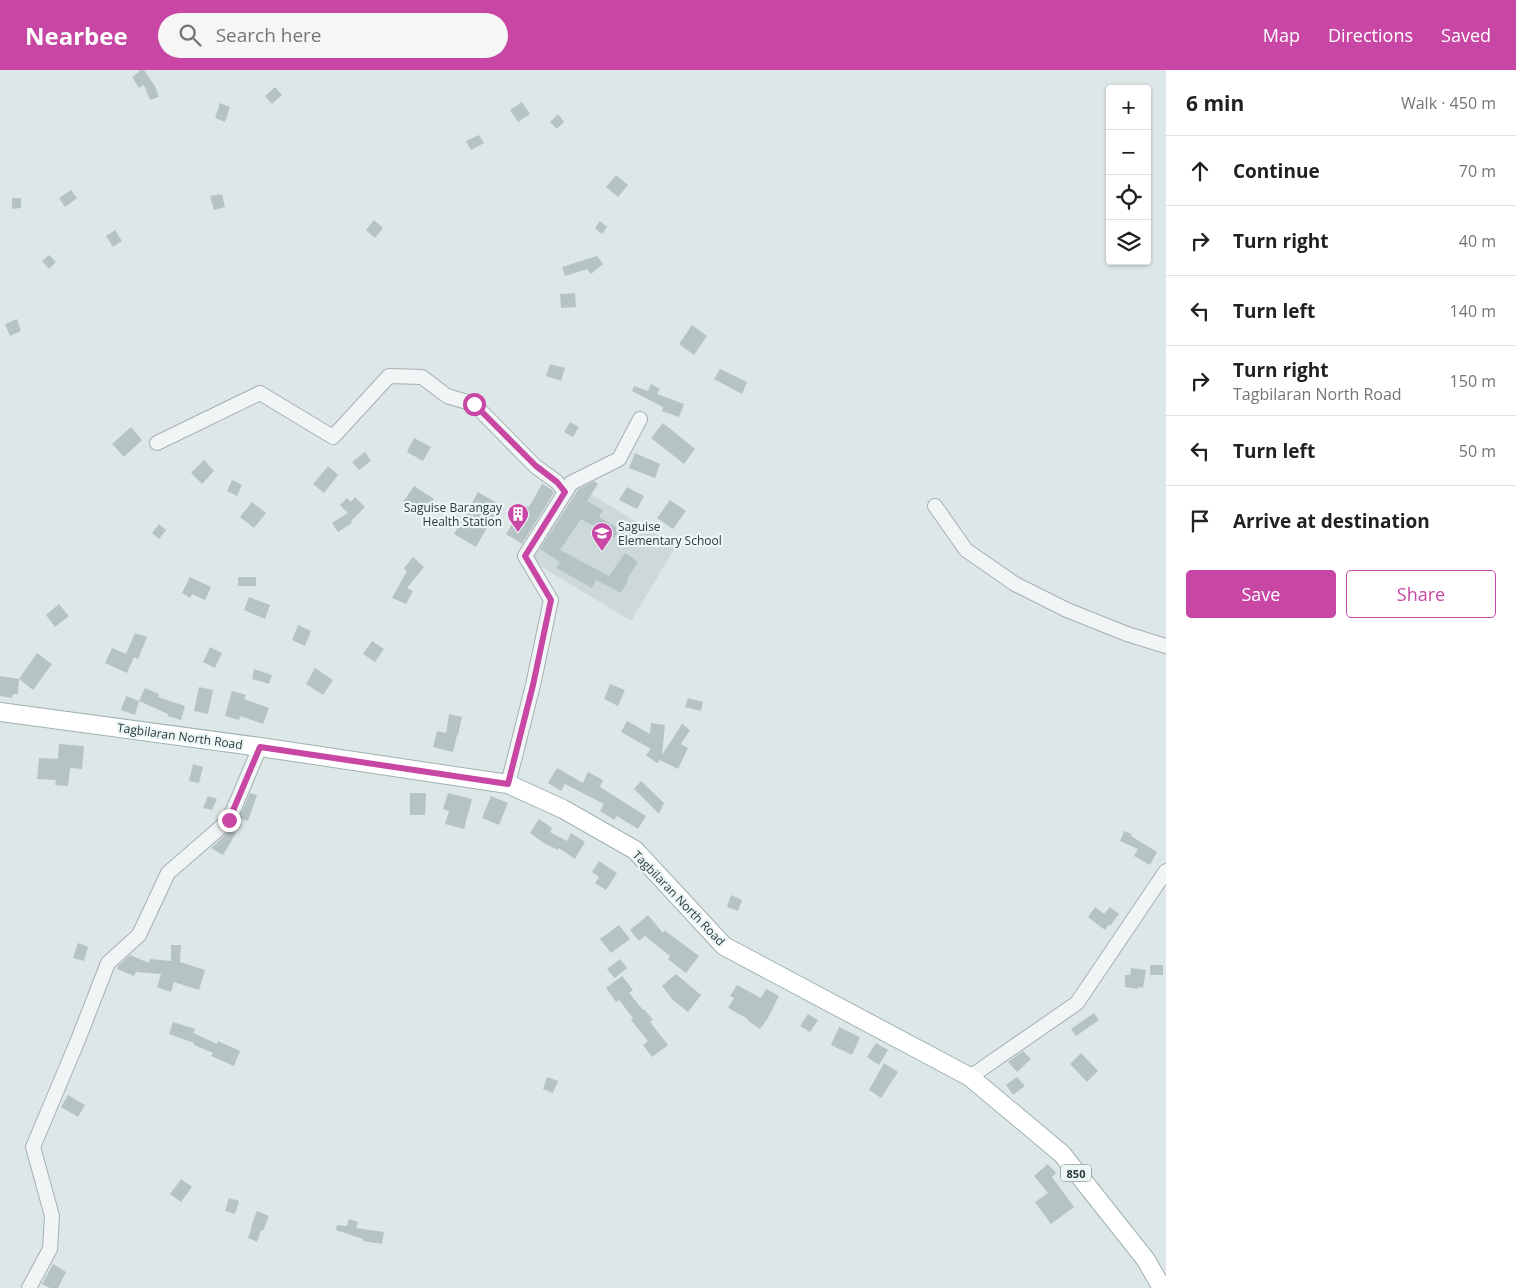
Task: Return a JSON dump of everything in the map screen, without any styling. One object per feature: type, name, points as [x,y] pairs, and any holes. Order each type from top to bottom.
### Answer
[{"type":"main road","name":"Tagbilaran North Road","points":[[0,712],[260,747],[508,784],[563,809],[635,850],[724,946],[970,1077],[1062,1154],[1146,1260],[1162,1288]]},
{"type":"street","points":[[158,443],[260,393],[333,437],[389,376],[422,378],[447,396],[474,404],[536,466],[557,482],[565,492]]},
{"type":"street","points":[[508,784],[533,685],[551,600],[525,556],[571,483],[619,459],[640,419]]},
{"type":"street","points":[[935,506],[966,550],[1015,584],[1067,610],[1127,634],[1166,646]]},
{"type":"street","points":[[28,1288],[50,1249],[52,1216],[33,1147],[108,963],[139,935],[168,873],[229,820],[260,747]]},
{"type":"street","points":[[970,1077],[1077,1003],[1166,871]]},
{"type":"shaded area","name":"Saguise Elementary School","points":[[574,484],[676,546],[631,621],[529,559]]},
{"type":"building","points":[[139,70],[144,70],[155,86],[159,97],[150,100],[144,85],[139,88],[132,77]]},
{"type":"building","points":[[275,87],[282,95],[272,104],[265,96]]},
{"type":"building","points":[[522,102],[530,114],[518,122],[510,110]]},
{"type":"building","points":[[220,103],[230,107],[225,122],[215,118]]},
{"type":"building","points":[[558,114],[564,122],[557,129],[550,122]]},
{"type":"building","points":[[479,135],[484,143],[471,150],[466,141]]},
{"type":"building","points":[[616,175],[628,185],[618,197],[606,187]]},
{"type":"building","points":[[71,190],[77,198],[65,207],[59,198]]},
{"type":"building","points":[[222,194],[225,207],[214,210],[210,196]]},
{"type":"building","points":[[12,198],[21,198],[21,208],[12,209]]},
{"type":"building","points":[[374,220],[383,228],[375,238],[366,230]]},
{"type":"building","points":[[600,221],[607,227],[602,234],[595,228]]},
{"type":"building","points":[[115,230],[122,241],[113,247],[106,236]]},
{"type":"building","points":[[49,255],[56,262],[49,269],[42,261]]},
{"type":"building","points":[[597,256],[603,264],[591,274],[587,269],[565,276],[562,267]]},
{"type":"building","points":[[575,293],[576,307],[561,308],[560,294]]},
{"type":"building","points":[[17,319],[21,331],[10,336],[5,324]]},
{"type":"building","points":[[692,325],[707,336],[694,355],[679,344]]},
{"type":"building","points":[[550,364],[565,368],[561,381],[546,376]]},
{"type":"building","points":[[720,369],[747,382],[742,394],[714,379]]},
{"type":"building","points":[[651,384],[660,389],[657,394],[684,404],[679,417],[662,411],[663,407],[632,391],[634,386],[648,391]]},
{"type":"building","points":[[570,422],[579,427],[573,437],[564,432]]},
{"type":"building","points":[[663,423],[695,449],[684,464],[651,438]]},
{"type":"building","points":[[131,427],[142,440],[124,457],[112,444]]},
{"type":"building","points":[[414,438],[431,447],[423,461],[407,452]]},
{"type":"building","points":[[365,452],[371,461],[359,470],[352,462]]},
{"type":"building","points":[[635,453],[660,464],[655,478],[629,468]]},
{"type":"building","points":[[204,460],[214,471],[202,484],[191,473]]},
{"type":"building","points":[[328,466],[338,475],[324,493],[313,484]]},
{"type":"building","points":[[232,480],[242,485],[237,496],[227,491]]},
{"type":"building","points":[[594,481],[598,484],[587,501],[603,510],[599,517],[619,529],[614,538],[581,519],[560,550],[609,576],[625,553],[638,562],[621,593],[596,580],[592,588],[556,568],[560,562],[540,549],[579,489]]},
{"type":"building","points":[[542,484],[554,493],[522,544],[506,534],[514,521],[517,522],[527,506],[529,507]]},
{"type":"building","points":[[414,486],[434,499],[423,515],[403,502]]},
{"type":"building","points":[[627,487],[644,496],[637,509],[619,500]]},
{"type":"building","points":[[478,492],[500,505],[476,547],[454,534]]},
{"type":"building","points":[[355,497],[365,507],[351,521],[352,523],[338,532],[332,523],[348,513],[340,505],[347,498],[351,502]]},
{"type":"building","points":[[670,500],[686,511],[673,529],[657,518]]},
{"type":"building","points":[[252,502],[266,513],[254,528],[240,517]]},
{"type":"building","points":[[159,524],[166,530],[159,539],[152,533]]},
{"type":"building","points":[[625,526],[636,534],[631,542],[619,535]]},
{"type":"building","points":[[413,557],[424,567],[407,588],[413,591],[406,604],[392,598],[407,571],[404,568]]},
{"type":"building","points":[[190,577],[211,587],[205,600],[192,594],[190,598],[182,593]]},
{"type":"building","points":[[238,577],[256,577],[256,586],[238,586]]},
{"type":"building","points":[[249,597],[270,605],[265,619],[244,610]]},
{"type":"building","points":[[59,604],[69,616],[55,627],[46,615]]},
{"type":"building","points":[[298,625],[311,631],[305,646],[292,640]]},
{"type":"building","points":[[135,633],[147,637],[138,659],[126,654]]},
{"type":"building","points":[[372,641],[384,649],[375,662],[363,654]]},
{"type":"building","points":[[210,647],[222,653],[215,668],[203,662]]},
{"type":"building","points":[[112,648],[134,657],[127,673],[105,663]]},
{"type":"building","points":[[37,653],[52,664],[33,690],[19,679]]},
{"type":"building","points":[[315,668],[333,680],[323,695],[306,684]]},
{"type":"building","points":[[254,669],[272,675],[269,684],[252,679]]},
{"type":"building","points":[[0,676],[19,679],[18,694],[13,694],[12,698],[0,696]]},
{"type":"building","points":[[610,684],[625,690],[618,706],[604,699]]},
{"type":"building","points":[[199,687],[213,690],[208,714],[194,711]]},
{"type":"building","points":[[145,688],[159,694],[158,697],[185,706],[181,720],[168,716],[168,714],[139,701]]},
{"type":"building","points":[[232,691],[246,695],[244,699],[269,708],[263,724],[240,716],[239,720],[225,716]]},
{"type":"building","points":[[126,696],[139,701],[135,715],[121,710]]},
{"type":"building","points":[[688,698],[703,702],[701,711],[685,707]]},
{"type":"building","points":[[449,714],[462,717],[453,752],[433,747],[437,731],[446,733]]},
{"type":"building","points":[[627,721],[650,734],[651,723],[665,725],[662,755],[682,724],[690,730],[681,744],[688,748],[678,769],[660,760],[657,763],[646,755],[651,749],[621,732]]},
{"type":"building","points":[[59,744],[84,746],[82,769],[70,768],[68,786],[55,785],[56,780],[37,779],[39,758],[58,759]]},
{"type":"building","points":[[193,764],[203,767],[199,783],[189,781]]},
{"type":"building","points":[[557,768],[583,783],[588,772],[603,780],[600,787],[646,816],[638,829],[617,816],[614,820],[600,811],[604,804],[565,784],[561,791],[548,783]]},
{"type":"building","points":[[641,781],[664,803],[659,814],[634,789]]},
{"type":"building","points":[[250,793],[257,795],[248,821],[239,818]]},
{"type":"building","points":[[410,793],[426,793],[425,815],[410,815]]},
{"type":"building","points":[[448,793],[472,799],[464,829],[445,824],[449,811],[443,809]]},
{"type":"building","points":[[208,796],[217,799],[212,810],[203,808]]},
{"type":"building","points":[[491,796],[508,803],[499,825],[482,818]]},
{"type":"building","points":[[539,819],[552,828],[550,832],[567,841],[571,833],[585,842],[575,859],[559,848],[558,850],[544,843],[530,833]]},
{"type":"building","points":[[231,830],[236,833],[223,855],[211,848]]},
{"type":"building","points":[[1124,831],[1132,834],[1131,836],[1157,852],[1150,865],[1134,856],[1138,849],[1120,841]]},
{"type":"building","points":[[599,861],[617,873],[606,890],[595,883],[599,877],[592,872]]},
{"type":"building","points":[[731,895],[742,900],[738,911],[727,907]]},
{"type":"building","points":[[1095,907],[1104,914],[1110,907],[1119,914],[1105,930],[1088,917]]},
{"type":"building","points":[[648,915],[663,933],[664,930],[699,956],[686,973],[668,959],[670,956],[645,936],[639,941],[630,930]]},
{"type":"building","points":[[619,925],[630,939],[611,953],[600,939]]},
{"type":"building","points":[[78,943],[88,947],[84,961],[73,958]]},
{"type":"building","points":[[171,945],[181,945],[180,962],[205,970],[199,990],[174,982],[171,992],[157,987],[161,974],[136,972],[134,976],[117,969],[130,955],[149,963],[150,959],[171,961]]},
{"type":"building","points":[[620,959],[627,968],[615,978],[607,969]]},
{"type":"building","points":[[1150,965],[1163,965],[1163,975],[1150,975]]},
{"type":"building","points":[[1131,968],[1146,970],[1143,988],[1125,987],[1125,975],[1130,975]]},
{"type":"building","points":[[676,974],[701,995],[688,1012],[673,1000],[662,986]]},
{"type":"building","points":[[622,976],[633,990],[629,993],[653,1020],[650,1022],[668,1045],[652,1057],[643,1045],[648,1041],[631,1020],[633,1018],[619,1000],[616,1002],[606,988]]},
{"type":"building","points":[[737,985],[761,998],[766,989],[779,996],[760,1029],[748,1019],[728,1008],[734,998],[730,996]]},
{"type":"building","points":[[1094,1013],[1099,1020],[1076,1036],[1071,1029]]},
{"type":"building","points":[[808,1014],[818,1020],[810,1032],[800,1026]]},
{"type":"building","points":[[173,1022],[195,1029],[193,1033],[217,1044],[218,1041],[240,1051],[234,1066],[211,1056],[213,1053],[194,1045],[194,1043],[169,1034]]},
{"type":"building","points":[[839,1027],[860,1037],[852,1055],[831,1045]]},
{"type":"building","points":[[876,1043],[888,1050],[879,1065],[867,1057]]},
{"type":"building","points":[[1023,1051],[1031,1059],[1017,1072],[1008,1062]]},
{"type":"building","points":[[1081,1053],[1098,1071],[1087,1082],[1070,1064]]},
{"type":"building","points":[[884,1063],[898,1072],[881,1098],[869,1090]]},
{"type":"building","points":[[547,1077],[558,1081],[553,1093],[543,1089]]},
{"type":"building","points":[[1017,1077],[1025,1086],[1013,1095],[1006,1085]]},
{"type":"building","points":[[68,1095],[85,1105],[78,1117],[61,1107]]},
{"type":"building","points":[[1048,1164],[1056,1173],[1052,1177],[1074,1207],[1051,1224],[1035,1202],[1048,1193],[1034,1176]]},
{"type":"building","points":[[181,1179],[192,1187],[181,1202],[170,1194]]},
{"type":"building","points":[[229,1198],[239,1201],[235,1214],[225,1211]]},
{"type":"building","points":[[257,1211],[269,1216],[257,1242],[248,1238]]},
{"type":"building","points":[[349,1219],[358,1222],[356,1228],[384,1232],[382,1244],[363,1241],[363,1239],[336,1230],[337,1225],[347,1226]]},
{"type":"building","points":[[53,1264],[66,1272],[58,1288],[50,1288],[42,1284]]},
{"type":"place","name":"Saguise Barangay Health Station","points":[[518,533]]},
{"type":"place","name":"Saguise Elementary School","points":[[602,552]]},
{"type":"route","points":[[229,820],[260,747],[508,784],[533,685],[551,600],[525,556],[565,492],[557,482],[536,466],[474,404]]}]
